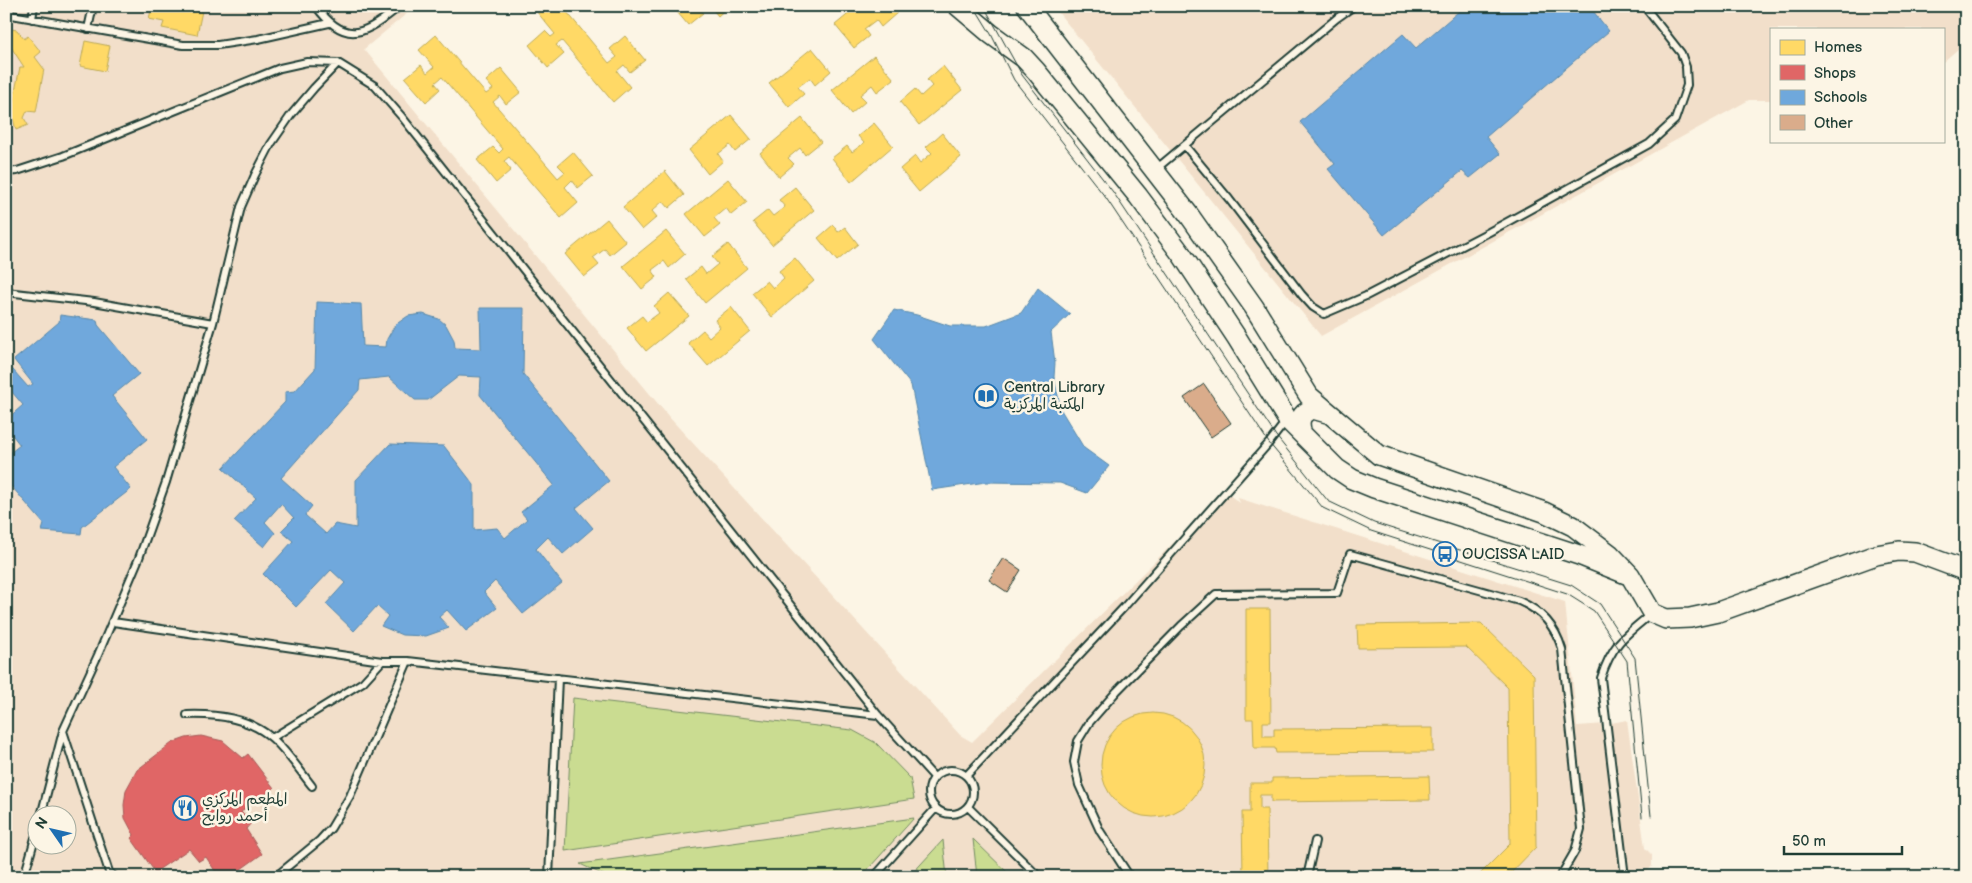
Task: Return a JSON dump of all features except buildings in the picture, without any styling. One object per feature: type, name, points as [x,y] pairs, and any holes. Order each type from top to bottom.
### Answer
[{"type":"street","points":[[958,6],[991,34],[1024,58],[1138,196],[1182,255],[1302,434],[1337,469],[1362,483],[1579,555],[1630,575]]},
{"type":"street","points":[[1026,6],[1156,170],[1254,307],[1306,399],[1379,454],[1544,512],[1573,526],[1610,554],[1630,575],[1652,613],[1666,620],[1690,618],[1718,612],[1859,560],[1899,551],[1915,552],[1966,571]]},
{"type":"street","points":[[1302,434],[1299,423],[1302,415],[1313,409],[1327,413]]},
{"type":"lane","points":[[32,19],[34,6]]},
{"type":"lane","points":[[88,29],[93,6]]},
{"type":"lane","points":[[316,6],[330,22],[345,31],[361,32],[376,26],[400,6]]},
{"type":"lane","points":[[1156,170],[1337,18],[1354,6]]},
{"type":"lane","points":[[1185,146],[1229,199],[1302,295],[1324,314],[1366,296],[1490,232],[1649,144],[1675,120],[1687,84],[1686,67],[1681,53],[1644,6]]},
{"type":"lane","points":[[6,14],[183,45],[209,45],[258,39],[330,22]]},
{"type":"lane","points":[[6,172],[17,171],[63,156],[280,68],[307,62],[338,63],[375,86],[402,117],[878,715],[934,777]]},
{"type":"lane","points":[[43,806],[63,731],[113,622],[139,558],[166,482],[213,323],[241,207],[271,144],[291,115],[338,63]]},
{"type":"lane","points":[[6,292],[94,302],[213,323]]},
{"type":"lane","points":[[967,775],[1125,606],[1269,443],[1289,416]]},
{"type":"lane","points":[[1130,877],[1100,831],[1079,785],[1074,762],[1077,746],[1083,732],[1147,660],[1216,594],[1337,593],[1350,554],[1519,601],[1537,611],[1553,627],[1562,649],[1580,829],[1575,851],[1560,877]]},
{"type":"lane","points":[[1625,877],[1601,678],[1606,661],[1616,644],[1652,613]]},
{"type":"lane","points":[[113,622],[382,661],[408,661],[878,715]]},
{"type":"lane","points":[[272,738],[363,682],[382,661]]},
{"type":"lane","points":[[275,877],[320,840],[331,828],[350,796],[408,661]]},
{"type":"lane","points":[[549,877],[558,678]]},
{"type":"lane","points":[[187,715],[204,714],[236,720],[261,730],[272,738],[312,786]]},
{"type":"lane","points":[[63,731],[109,872],[115,877]]},
{"type":"lane","points":[[954,769],[967,775],[971,781],[974,794],[968,807],[956,814],[942,812],[936,808],[929,796],[929,789],[934,777],[940,772],[954,769]]},
{"type":"lane","points":[[968,807],[1039,877]]},
{"type":"lane","points":[[874,877],[936,808]]},
{"type":"lane","points":[[1307,877],[1315,841]]},
{"type":"lane","points":[[24,877],[30,856]]},
{"type":"shaded area","points":[[6,6],[416,6],[364,49],[669,417],[960,735],[972,742],[1225,492],[1240,503],[1238,498],[1565,602],[1577,726],[1627,720],[1645,848],[1652,855],[1652,866],[1646,873],[1646,877],[6,877]]},
{"type":"shaded area","points":[[1053,6],[1966,6],[1966,42],[1944,61],[1944,28],[1770,28],[1770,100],[1749,100],[1321,336]]},
{"type":"green space","points":[[573,698],[852,730],[876,743],[910,778],[914,799],[565,851]]},
{"type":"green space","points":[[914,818],[861,877],[608,877],[580,864]]},
{"type":"green space","points":[[973,839],[1012,877],[977,877]]},
{"type":"green space","points":[[943,840],[947,877],[909,877]]},
{"type":"tram line","points":[[974,6],[991,34],[1014,80],[1106,198],[1269,443],[1323,508],[1371,531],[1567,594],[1594,611],[1627,661],[1642,817]]},
{"type":"tram line","points":[[984,6],[1022,75],[1113,192],[1276,436],[1328,501],[1374,523],[1571,585],[1600,604],[1635,658],[1651,816]]},
{"type":"place","name":"Central Library المكتبة المركزية","points":[[986,396]]},
{"type":"place","name":"OUCISSA LAID","points":[[1445,554]]},
{"type":"place","name":"المطعم المركزي أحمد روابح","points":[[185,808]]}]
